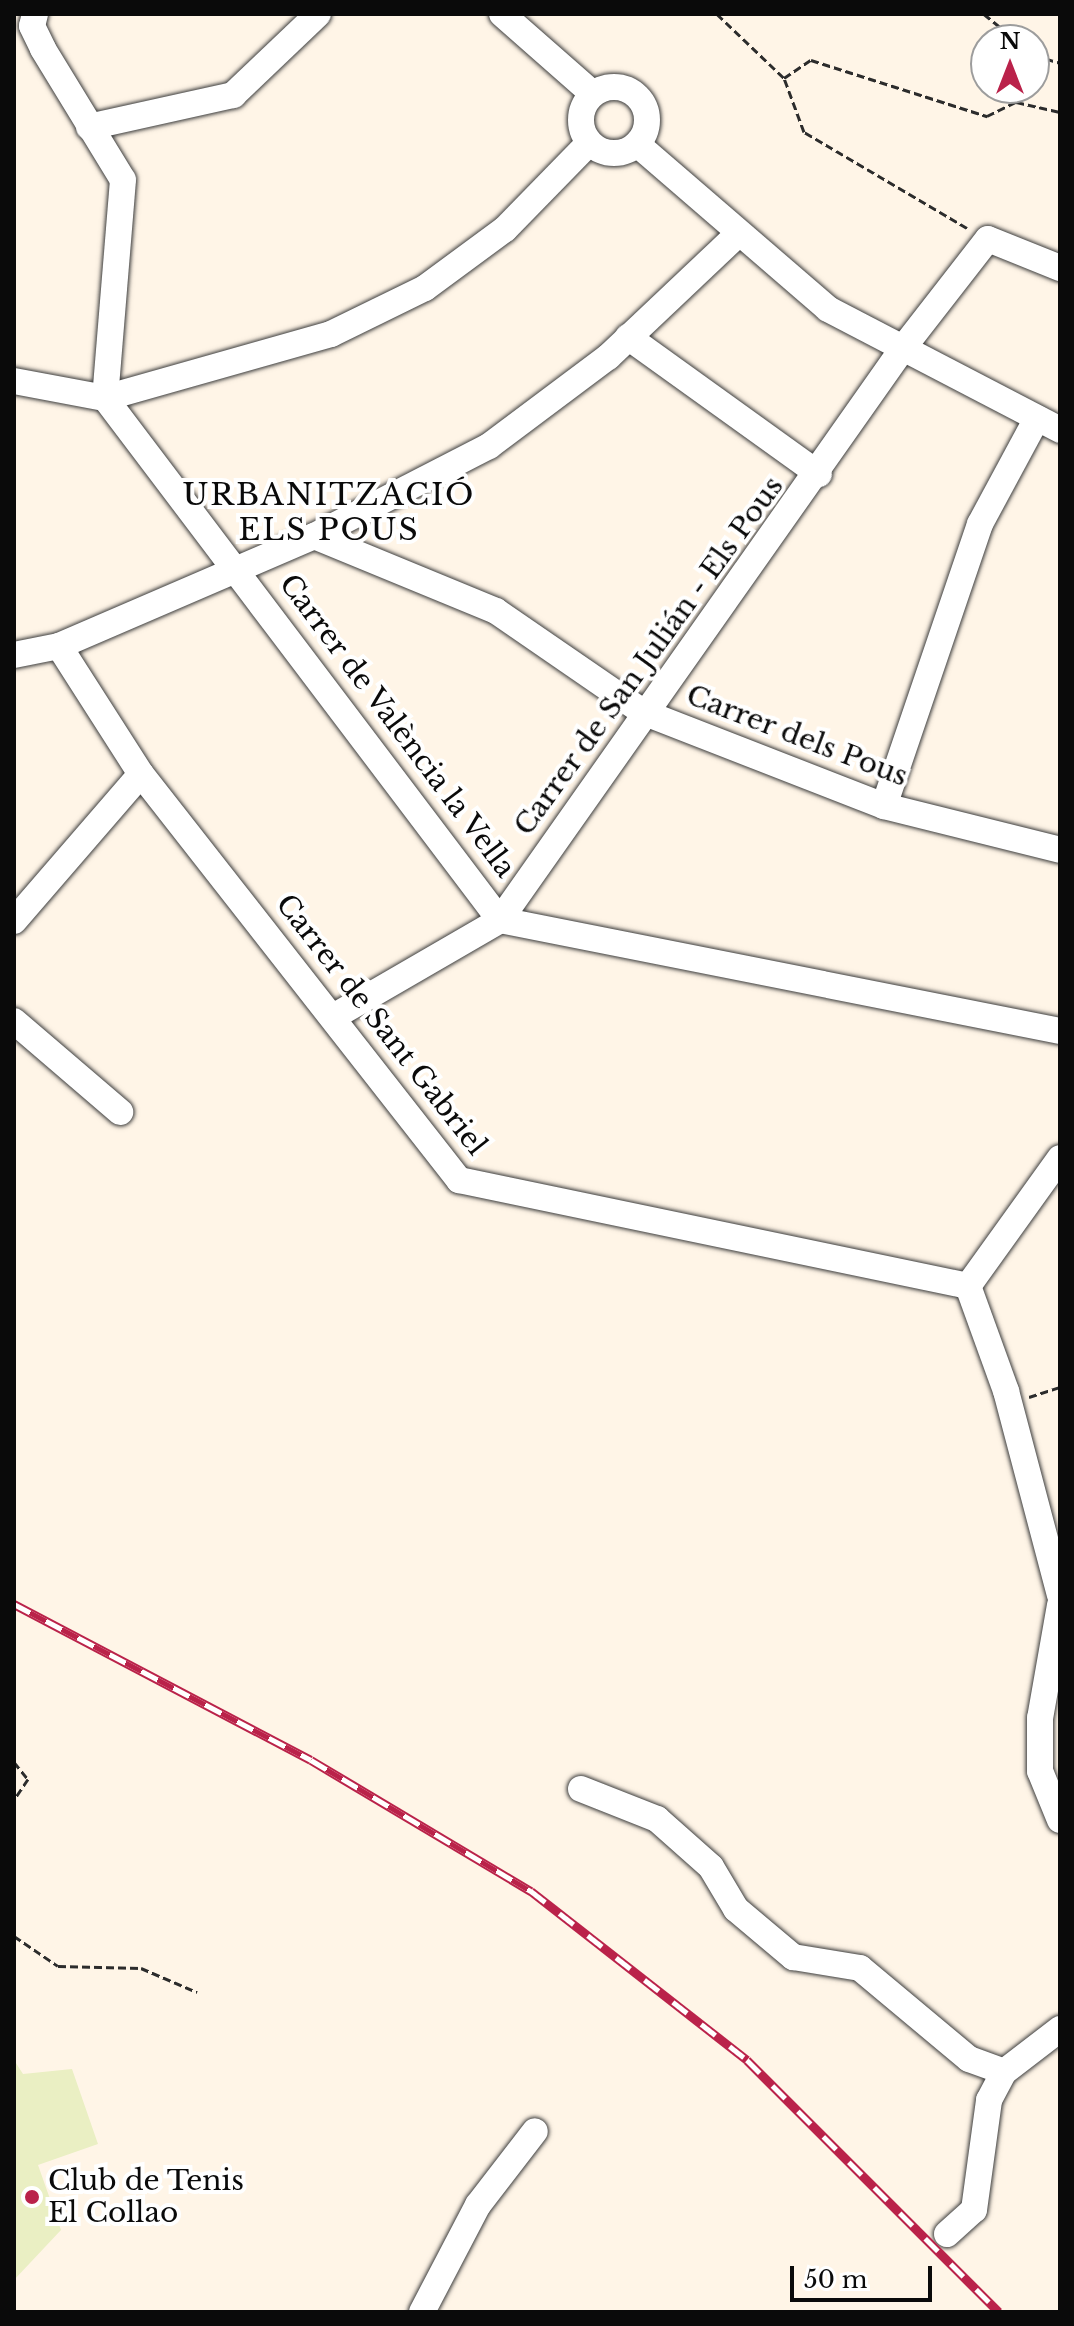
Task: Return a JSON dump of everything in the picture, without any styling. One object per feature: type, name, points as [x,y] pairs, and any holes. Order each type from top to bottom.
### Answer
[{"type":"street","points":[[89,127],[233,95],[318,14]]},
{"type":"street","points":[[502,14],[593,94]]},
{"type":"street","points":[[33,20],[89,127],[123,180],[105,398]]},
{"type":"street","points":[[620,87],[639,98],[647,117],[637,144],[611,153],[589,143],[581,115],[593,94],[620,87]]},
{"type":"street","points":[[14,381],[105,398],[331,334],[425,288],[505,229],[589,143]]},
{"type":"street","points":[[637,144],[828,309],[1049,424],[980,524],[884,806]]},
{"type":"street","points":[[14,655],[59,646],[238,566],[314,536],[489,446],[628,337],[738,234]]},
{"type":"street","points":[[988,239],[1060,268]]},
{"type":"street","name":"Carrer de San Julián - Els Pous","points":[[333,1017],[500,920],[643,712],[819,474],[903,348],[988,239]]},
{"type":"street","points":[[628,337],[819,474]]},
{"type":"street","name":"Carrer de València la Vella","points":[[105,398],[238,566],[500,920],[1060,1031]]},
{"type":"street","name":"Carrer dels Pous","points":[[314,536],[496,611],[643,712],[884,806],[1060,850]]},
{"type":"street","name":"Carrer de Sant Gabriel","points":[[59,646],[141,774],[459,1180],[968,1286]]},
{"type":"street","points":[[14,921],[141,774]]},
{"type":"street","points":[[14,1021],[120,1112]]},
{"type":"street","points":[[1060,1158],[968,1286],[980,1313],[1009,1404],[1060,1595]]},
{"type":"street","points":[[1060,1605],[1040,1718],[1040,1771],[1060,1820]]},
{"type":"street","points":[[581,1789],[657,1819],[679,1835],[711,1867],[736,1909],[793,1957],[860,1968],[969,2059],[1004,2072]]},
{"type":"street","points":[[947,2234],[974,2210],[989,2100],[1004,2072],[1060,2029]]},
{"type":"street","points":[[422,2312],[478,2205],[535,2131]]},
{"type":"path","points":[[717,14],[784,78],[804,132],[988,239]]},
{"type":"path","points":[[784,78],[811,60],[987,116],[1016,102],[1060,112]]},
{"type":"path","points":[[1009,1404],[1060,1387]]},
{"type":"path","points":[[14,1762],[28,1779],[14,1800]]},
{"type":"path","points":[[14,1936],[58,1966],[141,1968],[197,1992]]},
{"type":"green space","name":"Club de Tenis El Collao","points":[[14,2060],[23,2074],[72,2069],[98,2144],[38,2165],[61,2230],[14,2280]]},
{"type":"railway","points":[[14,1604],[311,1760],[531,1891],[747,2060],[999,2312]]},
{"type":"place","name":"Club de Tenis El Collao","points":[[32,2197]]},
{"type":"district","name":"URBANITZACIÓ ELS POUS","points":[[329,512]]}]
